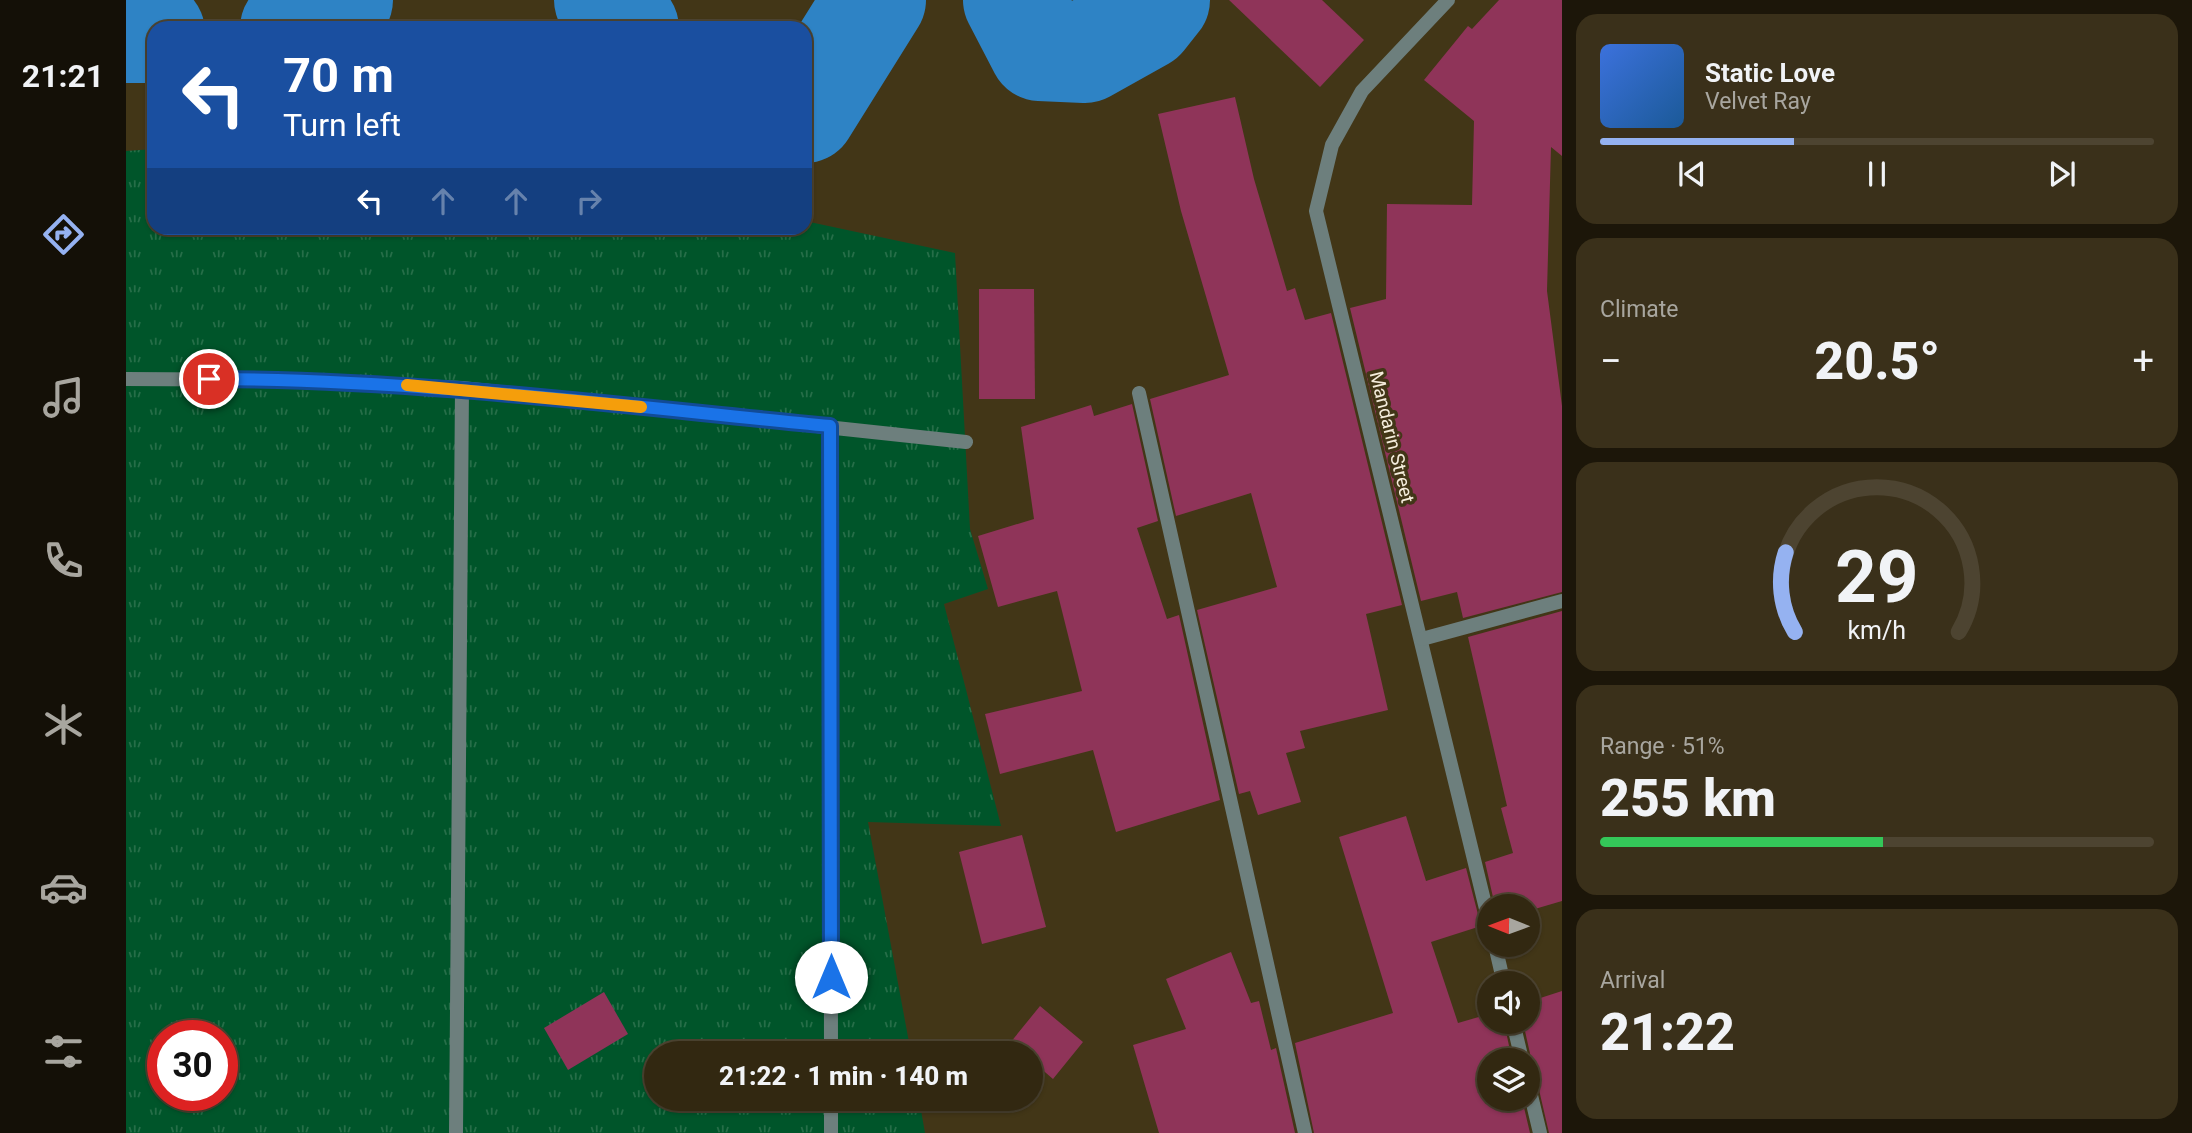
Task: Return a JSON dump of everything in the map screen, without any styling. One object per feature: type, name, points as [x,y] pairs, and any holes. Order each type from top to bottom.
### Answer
[{"type":"street","name":"Mandarin Street","points":[[1448,0],[1362,90],[1332,145],[1316,211],[1483,894]]},
{"type":"street","points":[[126,379],[292,380],[462,388],[966,442]]},
{"type":"street","points":[[456,1133],[462,388]]},
{"type":"street","points":[[1139,393],[1305,1133]]},
{"type":"street","points":[[830,426],[831,1041]]},
{"type":"street","points":[[1422,639],[1562,601]]},
{"type":"street","points":[[831,1111],[831,1133]]},
{"type":"street","points":[[1535,1111],[1540,1133]]},
{"type":"green space","points":[[147,150],[147,235],[812,235],[812,222],[955,253],[970,529],[988,589],[944,604],[1001,826],[868,822],[909,1041],[644,1041],[644,1111],[921,1111],[925,1133],[126,1133],[126,151]]},
{"type":"building","points":[[1229,0],[1322,0],[1364,40],[1320,87]]},
{"type":"building","points":[[1499,0],[1562,0],[1562,156],[1551,147],[1547,291],[1562,406],[1562,592],[1463,618],[1457,592],[1421,601],[1350,308],[1386,299],[1387,204],[1472,205],[1474,121],[1424,80],[1468,26],[1472,29]]},
{"type":"building","points":[[1235,97],[1254,179],[1287,291],[1295,288],[1305,320],[1331,313],[1402,605],[1366,614],[1388,710],[1300,731],[1305,748],[1286,753],[1301,802],[1258,815],[1250,791],[1239,794],[1197,610],[1277,587],[1251,493],[1176,516],[1150,399],[1229,375],[1181,211],[1158,114]]},
{"type":"building","points":[[979,289],[1034,289],[1035,399],[979,399]]},
{"type":"building","points":[[1132,404],[1158,521],[1137,528],[1167,619],[1179,615],[1220,800],[1116,832],[1093,750],[1000,774],[985,714],[1082,691],[1057,591],[998,607],[978,536],[1034,519],[1021,427],[1091,405],[1094,416]]},
{"type":"building","points":[[1562,611],[1562,901],[1540,907],[1540,894],[1492,894],[1485,862],[1513,853],[1501,808],[1507,806],[1468,637]]},
{"type":"building","points":[[1406,816],[1426,881],[1466,868],[1477,911],[1477,927],[1431,942],[1458,1023],[1477,1017],[1477,1034],[1507,1034],[1509,1048],[1477,1048],[1477,1111],[1525,1111],[1530,1133],[1314,1133],[1295,1043],[1393,1013],[1339,837]]},
{"type":"building","points":[[1022,835],[1046,927],[982,944],[959,852]]},
{"type":"building","points":[[1231,952],[1251,1003],[1259,1001],[1271,1050],[1276,1048],[1295,1133],[1159,1133],[1133,1045],[1186,1029],[1166,979]]},
{"type":"building","points":[[1562,991],[1562,1133],[1549,1133],[1540,1094],[1540,1048],[1529,1048],[1526,1034],[1540,1034],[1540,998]]},
{"type":"building","points":[[604,992],[628,1034],[568,1070],[544,1028]]},
{"type":"building","points":[[1040,1006],[1083,1042],[1053,1079],[1043,1070],[1043,1041],[1012,1041]]},
{"type":"waterway","points":[[304,21],[342,0]]},
{"type":"waterway","points":[[605,0],[622,21]]},
{"type":"waterway","points":[[812,101],[875,0]]},
{"type":"waterway","points":[[1014,0],[1040,50],[1085,52],[1144,19],[1159,0]]},
{"type":"waterway","points":[[126,32],[147,32]]},
{"type":"slow traffic","points":[[407,385],[462,388],[641,407]]},
{"type":"route","points":[[209,379],[462,388],[830,426],[831,977]]}]
